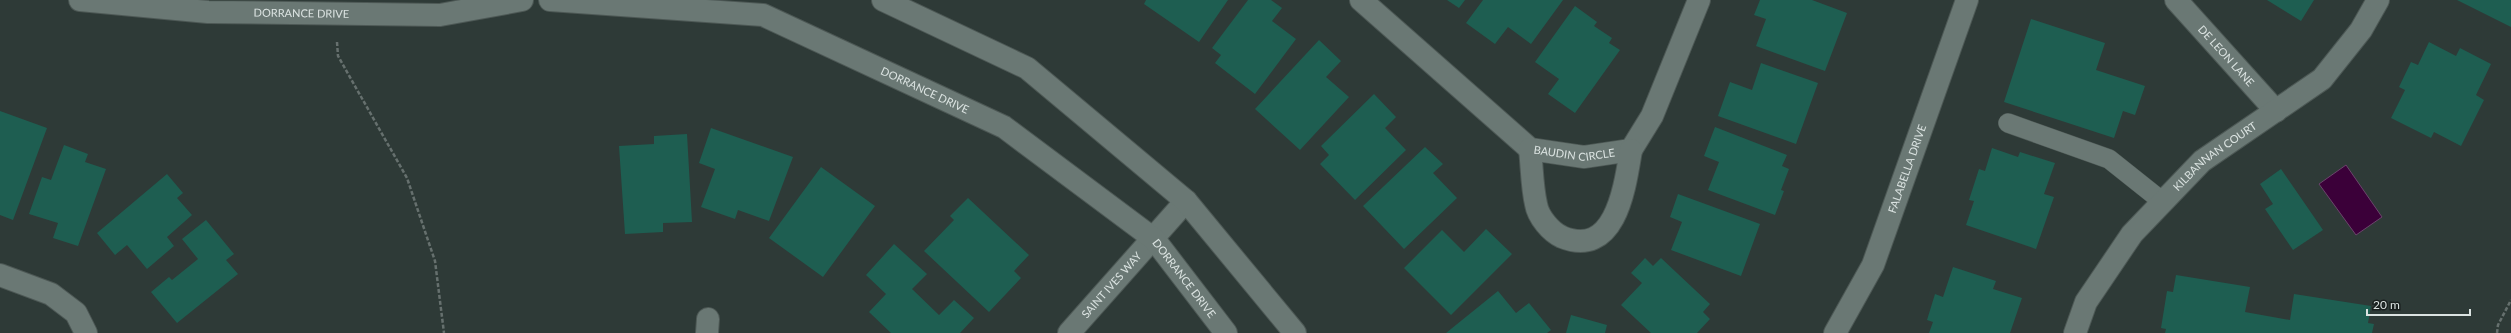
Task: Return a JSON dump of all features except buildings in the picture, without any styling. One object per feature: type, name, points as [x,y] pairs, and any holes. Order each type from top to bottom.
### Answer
[{"type":"street","name":"DORRANCE DRIVE","points":[[80,0],[175,4],[208,12],[440,15],[522,0]]},
{"type":"street","name":"DORRANCE DRIVE","points":[[550,0],[764,8],[1004,127],[1154,239],[1226,333]]},
{"type":"street","points":[[882,0],[1027,68],[1186,201],[1295,333]]},
{"type":"street","name":"BAUDIN CIRCLE","points":[[1361,0],[1530,149],[1584,157],[1631,150],[1652,116],[1700,0]]},
{"type":"street","name":"FALABELLA DRIVE","points":[[1835,333],[1873,265],[1967,0]]},
{"type":"street","name":"DE LEON LANE","points":[[2176,0],[2276,111]]},
{"type":"street","name":"KILBANNAN COURT","points":[[2075,333],[2090,296],[2132,234],[2202,161],[2322,79],[2361,30],[2378,0]]},
{"type":"street","points":[[1530,149],[1536,206],[1547,225],[1558,235],[1573,241],[1598,236],[1607,228],[1618,210],[1624,192],[1631,150]]},
{"type":"street","name":"SAINT IVES WAY","points":[[1069,333],[1154,239],[1186,201]]},
{"type":"street","points":[[0,275],[51,294],[76,313],[86,333]]},
{"type":"lane","points":[[2008,123],[2109,159],[2163,202]]},
{"type":"path","points":[[335,13],[338,56],[407,178],[433,253],[444,333]]},
{"type":"path","points":[[2497,333],[2498,325],[2511,300]]},
{"type":"shaded area","points":[[2346,165],[2382,217],[2356,235],[2319,184]]}]
